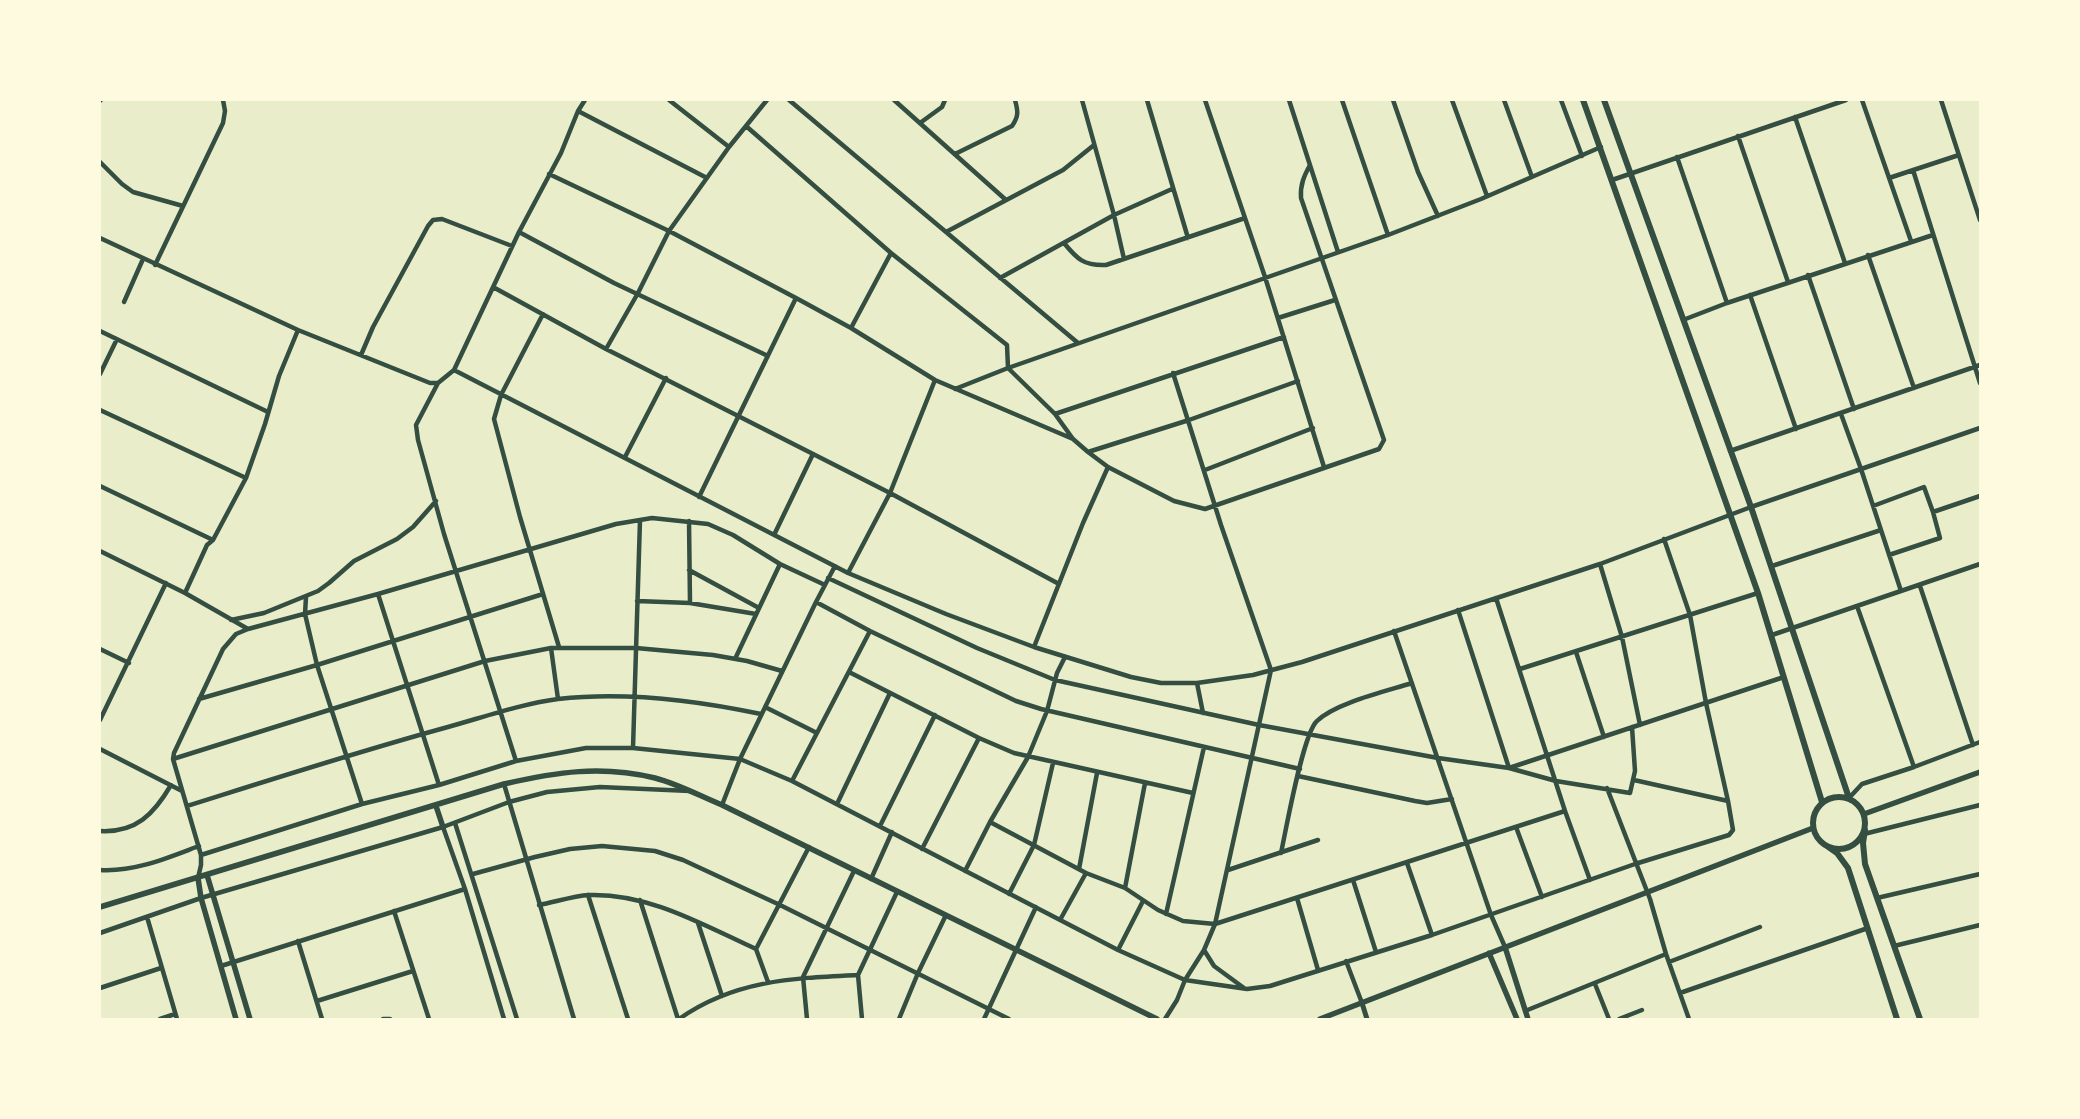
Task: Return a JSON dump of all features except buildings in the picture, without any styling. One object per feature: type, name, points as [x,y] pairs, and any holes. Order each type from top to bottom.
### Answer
[{"type":"main road","points":[[1583,100],[1758,593],[1822,802]]},
{"type":"main road","points":[[1604,100],[1772,566],[1848,798]]},
{"type":"main road","points":[[100,907],[504,784],[569,771],[598,771],[656,778],[691,791],[809,847],[854,871],[1157,1019]]},
{"type":"main road","points":[[1864,814],[1980,772]]},
{"type":"main road","points":[[1897,1019],[1848,868],[1837,853],[1816,836],[1813,828],[1814,813],[1822,802],[1830,797],[1840,796],[1848,798],[1855,802],[1864,814],[1863,843],[1865,864],[1920,1019]]},
{"type":"main road","points":[[436,806],[443,827]]},
{"type":"main road","points":[[1320,1019],[1504,946],[1813,828]]},
{"type":"main road","points":[[1827,846],[1842,849],[1850,847],[1862,837],[1864,832]]},
{"type":"main road","points":[[207,875],[250,1019]]},
{"type":"main road","points":[[198,878],[236,1019]]},
{"type":"main road","points":[[1504,946],[1528,1019]]},
{"type":"main road","points":[[1489,953],[1517,1019]]},
{"type":"street","points":[[155,265],[223,123],[225,110],[223,100]]},
{"type":"street","points":[[516,761],[426,469],[416,425],[438,382],[454,370],[512,246],[585,100]]},
{"type":"street","points":[[606,349],[638,293],[669,231],[729,147],[767,100]]},
{"type":"street","points":[[789,100],[1078,343]]},
{"type":"street","points":[[894,100],[1006,200]]},
{"type":"street","points":[[920,123],[942,108],[945,100]]},
{"type":"street","points":[[955,154],[1012,126],[1018,112],[1015,100]]},
{"type":"street","points":[[1082,100],[1114,215],[1124,259]]},
{"type":"street","points":[[1147,100],[1188,238]]},
{"type":"street","points":[[1206,100],[1278,318],[1324,467]]},
{"type":"street","points":[[1289,100],[1338,252]]},
{"type":"street","points":[[1342,100],[1388,234]]},
{"type":"street","points":[[1393,100],[1418,172],[1438,216]]},
{"type":"street","points":[[1452,100],[1487,196]]},
{"type":"street","points":[[1504,100],[1532,177]]},
{"type":"street","points":[[1561,100],[1582,156]]},
{"type":"street","points":[[1612,180],[1846,100]]},
{"type":"street","points":[[1862,100],[1911,241]]},
{"type":"street","points":[[1941,100],[1980,220]]},
{"type":"street","points":[[672,101],[729,147]]},
{"type":"street","points":[[578,111],[707,178]]},
{"type":"street","points":[[1795,117],[1845,263]]},
{"type":"street","points":[[746,126],[892,253],[1007,345],[1008,368],[1055,414],[1073,438],[1088,452],[1108,467],[1174,501],[1205,509],[1379,448],[1384,440],[1301,198],[1300,189],[1310,165]]},
{"type":"street","points":[[1738,136],[1788,282]]},
{"type":"street","points":[[946,232],[1063,170],[1094,144]]},
{"type":"street","points":[[955,389],[1008,368],[1438,216],[1601,147]]},
{"type":"street","points":[[1889,178],[1959,155]]},
{"type":"street","points":[[1677,157],[1727,303]]},
{"type":"street","points":[[100,162],[133,192],[183,206]]},
{"type":"street","points":[[1913,170],[1977,366],[1980,383]]},
{"type":"street","points":[[549,174],[669,231],[796,298],[851,328],[935,380],[1073,438]]},
{"type":"street","points":[[1000,278],[1114,215],[1172,189]]},
{"type":"street","points":[[1064,243],[1083,262],[1106,265],[1245,218]]},
{"type":"street","points":[[361,355],[373,327],[433,220],[442,219],[512,246]]},
{"type":"street","points":[[519,232],[614,283],[768,356]]},
{"type":"street","points":[[1683,320],[1788,282],[1933,235]]},
{"type":"street","points":[[100,238],[298,330],[430,383],[438,382]]},
{"type":"street","points":[[851,328],[892,253]]},
{"type":"street","points":[[1868,255],[1914,388]]},
{"type":"street","points":[[124,302],[143,259]]},
{"type":"street","points":[[1808,276],[1854,409]]},
{"type":"street","points":[[493,288],[606,349],[890,493],[1059,584]]},
{"type":"street","points":[[1750,295],[1796,429]]},
{"type":"street","points":[[699,497],[796,298]]},
{"type":"street","points":[[1278,318],[1335,300]]},
{"type":"street","points":[[543,314],[501,395],[494,414],[495,424],[559,647]]},
{"type":"street","points":[[185,593],[207,545],[213,540],[246,478],[279,376],[298,330]]},
{"type":"street","points":[[100,331],[268,412]]},
{"type":"street","points":[[1055,414],[1284,337]]},
{"type":"street","points":[[100,374],[117,339]]},
{"type":"street","points":[[1730,451],[1977,366]]},
{"type":"street","points":[[454,370],[848,573],[1034,648],[1131,677],[1161,683],[1198,682],[1253,675],[1271,670],[1600,564],[1751,506],[1980,428]]},
{"type":"street","points":[[1165,1019],[1177,1000],[1185,980],[1204,950],[1215,924],[1271,670],[1215,506],[1173,373]]},
{"type":"street","points":[[625,457],[666,378]]},
{"type":"street","points":[[848,573],[890,493],[935,380]]},
{"type":"street","points":[[1088,452],[1188,420],[1298,381]]},
{"type":"street","points":[[100,410],[246,478]]},
{"type":"street","points":[[1841,414],[1862,469],[1901,592]]},
{"type":"street","points":[[1205,470],[1313,428]]},
{"type":"street","points":[[774,535],[813,454]]},
{"type":"street","points":[[1034,648],[1098,487],[1108,467]]},
{"type":"street","points":[[100,486],[213,540]]},
{"type":"street","points":[[1873,506],[1924,486],[1940,538],[1889,555]]},
{"type":"street","points":[[1932,512],[1980,496]]},
{"type":"street","points":[[231,620],[258,614],[306,597],[329,584],[354,561],[396,539],[413,527],[436,501]]},
{"type":"street","points":[[207,875],[202,864],[173,759],[178,741],[223,649],[236,634],[616,524],[652,518],[708,524],[733,535],[780,564],[825,585]]},
{"type":"street","points":[[633,748],[640,520]]},
{"type":"street","points":[[689,521],[690,603]]},
{"type":"street","points":[[1772,566],[1881,530]]},
{"type":"street","points":[[200,855],[362,804],[439,785],[516,761],[586,748],[633,748],[740,758],[792,781],[1118,950],[1185,980],[1247,989],[1283,983],[1318,970],[1432,935],[1635,864],[1729,835],[1732,830],[1728,800],[1706,703],[1690,615],[1664,539]]},
{"type":"street","points":[[100,551],[185,593],[248,629]]},
{"type":"street","points":[[735,659],[780,564]]},
{"type":"street","points":[[1600,564],[1622,637],[1640,725]]},
{"type":"street","points":[[722,805],[740,758],[835,566]]},
{"type":"street","points":[[1772,635],[1980,566]]},
{"type":"street","points":[[689,570],[759,608]]},
{"type":"street","points":[[828,578],[977,648],[1055,680],[1309,735],[1438,758],[1509,768],[1556,781],[1630,793],[1634,780],[1632,728]]},
{"type":"street","points":[[100,720],[166,583]]},
{"type":"street","points":[[1920,586],[1973,745]]},
{"type":"street","points":[[1520,669],[1758,593]]},
{"type":"street","points":[[378,594],[424,733],[439,785]]},
{"type":"street","points":[[199,699],[317,665],[543,594]]},
{"type":"street","points":[[306,597],[305,614],[317,665],[362,804]]},
{"type":"street","points":[[1496,598],[1565,811],[1590,880]]},
{"type":"street","points":[[637,600],[690,603],[756,614]]},
{"type":"street","points":[[816,602],[870,631],[1016,701],[1047,711],[1300,769]]},
{"type":"street","points":[[1857,606],[1914,767]]},
{"type":"street","points":[[1458,610],[1509,768]]},
{"type":"street","points":[[792,781],[870,631]]},
{"type":"street","points":[[1394,631],[1491,914],[1504,946]]},
{"type":"street","points":[[173,759],[484,661],[552,648],[636,648],[735,659],[782,671]]},
{"type":"street","points":[[552,648],[558,699]]},
{"type":"street","points":[[100,649],[128,663]]},
{"type":"street","points":[[1576,652],[1604,737]]},
{"type":"street","points":[[965,871],[990,822],[1028,758],[1047,711],[1055,680],[1065,657]]},
{"type":"street","points":[[849,672],[979,738],[1028,758],[1193,794]]},
{"type":"street","points":[[1509,768],[1785,677]]},
{"type":"street","points":[[1198,682],[1203,713]]},
{"type":"street","points":[[1280,853],[1298,776],[1309,735],[1315,722],[1337,708],[1412,683]]},
{"type":"street","points":[[837,804],[890,693]]},
{"type":"street","points":[[187,806],[424,733],[558,699],[634,697],[705,704],[761,714]]},
{"type":"street","points":[[765,707],[817,733]]},
{"type":"street","points":[[880,826],[935,716]]},
{"type":"street","points":[[922,849],[979,738]]},
{"type":"street","points":[[1848,798],[1862,784],[1980,742]]},
{"type":"street","points":[[1166,914],[1204,747]]},
{"type":"street","points":[[100,749],[182,791]]},
{"type":"street","points":[[1009,894],[1034,845],[1053,763]]},
{"type":"street","points":[[1079,869],[1097,772]]},
{"type":"street","points":[[1298,776],[1428,803],[1452,799]]},
{"type":"street","points":[[1634,780],[1728,800]]},
{"type":"street","points":[[1125,888],[1145,783]]},
{"type":"street","points":[[504,784],[525,860],[574,1019]]},
{"type":"street","points":[[100,831],[124,829],[139,823],[160,805],[171,785]]},
{"type":"street","points":[[100,933],[202,898],[443,827],[509,802],[547,792],[570,788],[600,787],[666,792],[691,791]]},
{"type":"street","points":[[1608,788],[1647,892],[1689,1019]]},
{"type":"street","points":[[1864,832],[1980,805]]},
{"type":"street","points":[[990,822],[1086,873],[1125,888],[1166,914],[1183,921],[1215,924],[1565,811]]},
{"type":"street","points":[[455,823],[473,874],[517,1019]]},
{"type":"street","points":[[443,827],[465,888],[504,1019]]},
{"type":"street","points":[[1516,827],[1542,897]]},
{"type":"street","points":[[871,879],[892,832]]},
{"type":"street","points":[[1228,870],[1318,840]]},
{"type":"street","points":[[100,870],[152,864],[198,846]]},
{"type":"street","points":[[473,874],[570,849],[602,846],[655,851],[683,860],[780,905],[1009,1019]]},
{"type":"street","points":[[756,950],[809,847]]},
{"type":"street","points":[[1407,863],[1432,935]]},
{"type":"street","points":[[198,878],[202,864]]},
{"type":"street","points":[[807,1019],[803,977],[854,871]]},
{"type":"street","points":[[1060,920],[1086,873]]},
{"type":"street","points":[[1877,898],[1980,874]]},
{"type":"street","points":[[1353,880],[1376,952]]},
{"type":"street","points":[[221,966],[465,888]]},
{"type":"street","points":[[862,1019],[858,975],[897,892]]},
{"type":"street","points":[[539,905],[588,895],[640,900],[670,910],[756,950],[768,982]]},
{"type":"street","points":[[588,895],[628,1019]]},
{"type":"street","points":[[1297,898],[1318,970]]},
{"type":"street","points":[[640,900],[678,1019],[722,996],[768,982],[803,977],[858,975]]},
{"type":"street","points":[[1118,950],[1143,901]]},
{"type":"street","points":[[984,1019],[1036,907]]},
{"type":"street","points":[[394,911],[429,1019]]},
{"type":"street","points":[[899,1019],[918,973],[946,915]]},
{"type":"street","points":[[147,918],[176,1016],[160,1019]]},
{"type":"street","points":[[698,923],[722,996]]},
{"type":"street","points":[[1894,946],[1980,925]]},
{"type":"street","points":[[1669,962],[1760,927]]},
{"type":"street","points":[[1680,993],[1868,928]]},
{"type":"street","points":[[298,941],[322,1019]]},
{"type":"street","points":[[1204,950],[1214,966],[1247,989]]},
{"type":"street","points":[[1525,1011],[1666,954]]},
{"type":"street","points":[[1346,962],[1367,1019]]},
{"type":"street","points":[[100,988],[161,968]]},
{"type":"street","points":[[317,1001],[413,971]]},
{"type":"street","points":[[1595,984],[1609,1019]]},
{"type":"street","points":[[1619,1019],[1642,1010]]},
{"type":"street","points":[[384,1019],[390,1019]]}]
